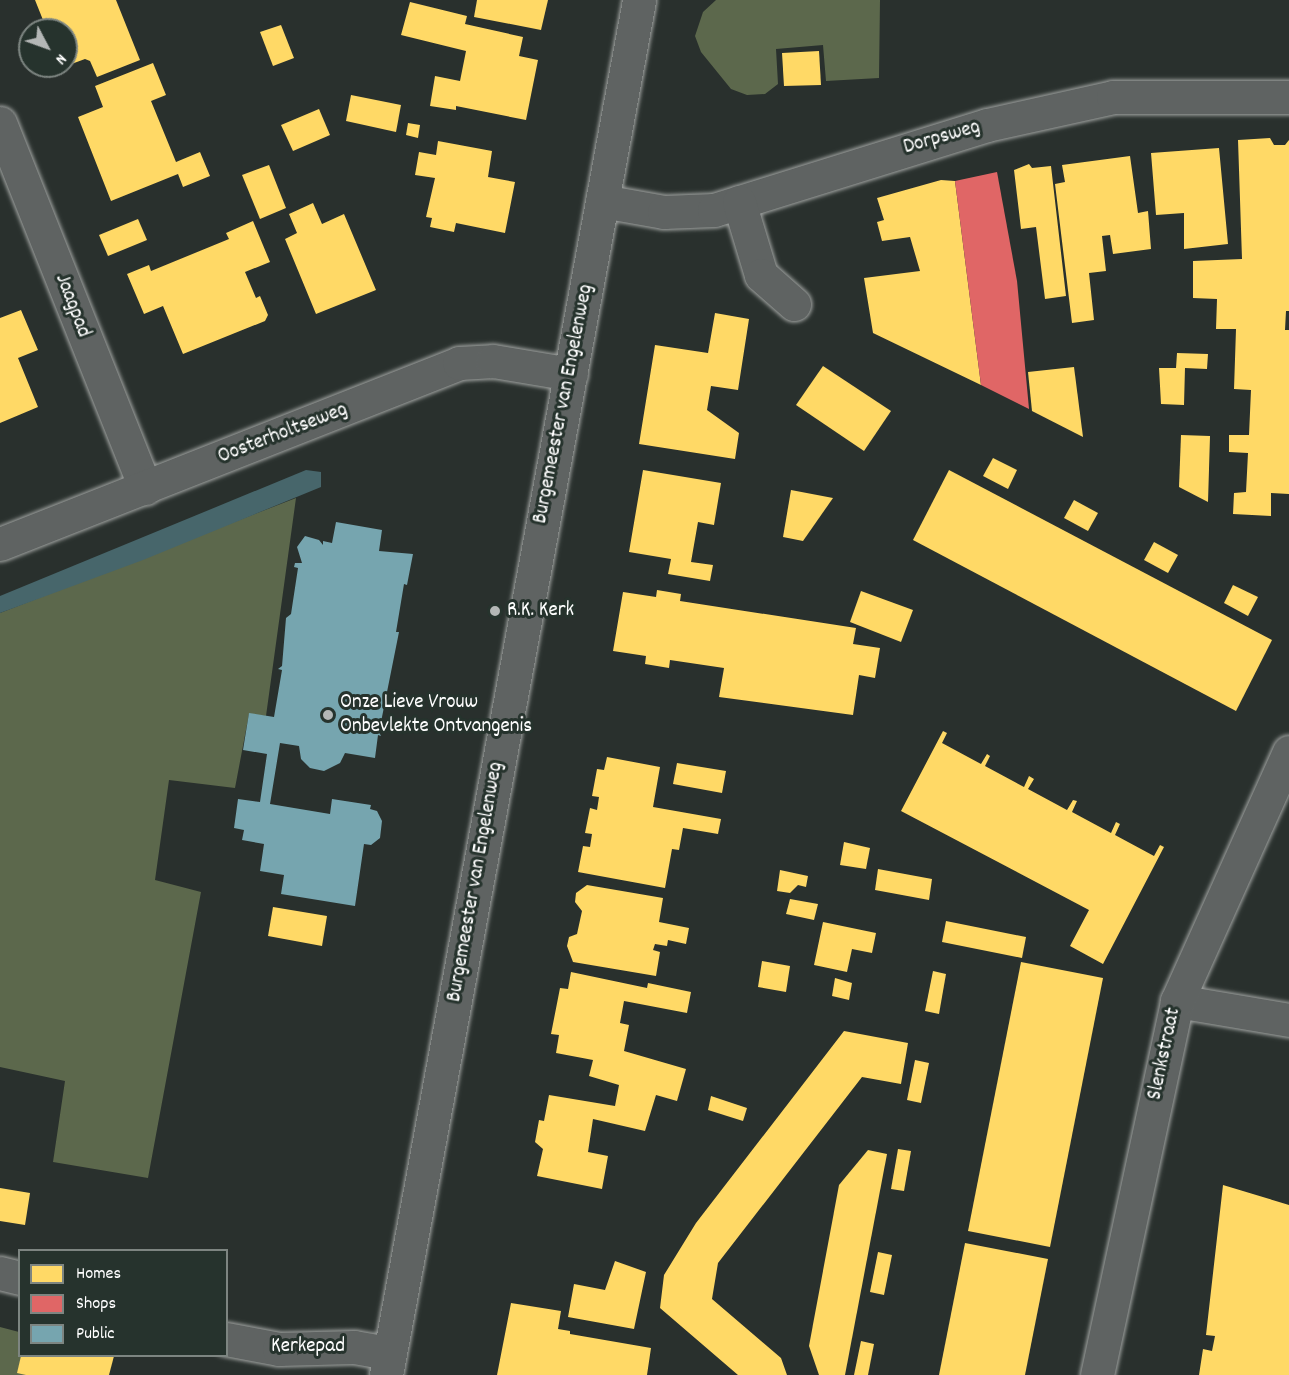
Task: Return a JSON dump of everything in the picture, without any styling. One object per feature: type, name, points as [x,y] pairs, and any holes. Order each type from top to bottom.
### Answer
[{"type":"street","name":"Burgemeester van Engelenweg","points":[[388,1364],[639,0]]},
{"type":"street","name":"Dorpsweg","points":[[602,201],[682,214],[714,210],[987,125],[1113,97],[1289,97]]},
{"type":"street","name":"Jaagpad","points":[[0,123],[145,488]]},
{"type":"street","points":[[739,202],[761,275],[794,304]]},
{"type":"street","name":"Oosterholtseweg","points":[[0,544],[459,363],[493,361],[571,374]]},
{"type":"street","name":"Slenkstraat","points":[[1097,1375],[1177,1001],[1289,752]]},
{"type":"street","points":[[1177,1001],[1289,1020]]},
{"type":"street","points":[[0,1273],[18,1278]]},
{"type":"street","name":"Kerkepad","points":[[228,1339],[279,1349],[354,1347],[388,1364]]},
{"type":"green space","points":[[716,0],[880,0],[879,78],[826,81],[823,45],[776,49],[778,84],[765,94],[747,95],[731,89],[701,52],[695,36],[703,12]]},
{"type":"green space","points":[[296,498],[266,716],[249,714],[235,788],[169,780],[155,880],[201,892],[148,1178],[53,1162],[65,1081],[0,1067],[0,613]]},
{"type":"green space","points":[[0,1327],[18,1332],[18,1357],[35,1357],[33,1366],[42,1375],[0,1375]]},
{"type":"water","points":[[306,470],[321,472],[321,487],[143,560],[0,613],[0,596]]},
{"type":"building: Homes","points":[[35,0],[116,0],[140,60],[97,77],[90,61],[85,59],[78,62],[78,18],[42,18]]},
{"type":"building: Homes","points":[[477,0],[548,0],[541,30],[474,17]]},
{"type":"building: Homes","points":[[410,2],[467,16],[465,24],[523,37],[519,56],[538,60],[526,120],[456,106],[456,110],[430,106],[435,76],[460,81],[466,51],[401,35]]},
{"type":"building: Homes","points":[[281,25],[294,58],[273,66],[260,32]]},
{"type":"building: Homes","points":[[819,51],[821,85],[784,86],[782,53]]},
{"type":"building: Homes","points":[[153,63],[166,95],[151,101],[176,162],[200,152],[210,176],[183,187],[178,174],[111,201],[78,117],[103,107],[95,86]]},
{"type":"building: Homes","points":[[351,95],[401,105],[396,132],[346,121]]},
{"type":"building: Homes","points":[[319,109],[330,135],[293,151],[281,125]]},
{"type":"building: Homes","points":[[408,123],[420,125],[418,138],[406,135]]},
{"type":"building: Homes","points":[[1270,138],[1274,145],[1285,145],[1289,140],[1289,311],[1286,311],[1285,330],[1289,330],[1289,494],[1271,493],[1271,516],[1233,514],[1234,493],[1246,492],[1248,453],[1229,452],[1229,435],[1249,435],[1251,390],[1234,389],[1236,329],[1216,329],[1217,299],[1193,298],[1193,261],[1242,259],[1238,140]]},
{"type":"building: Homes","points":[[438,141],[492,151],[488,177],[515,182],[505,233],[456,223],[454,232],[430,227],[432,218],[426,217],[435,178],[415,175],[419,152],[436,155]]},
{"type":"building: Homes","points":[[1219,148],[1228,244],[1184,249],[1184,213],[1156,215],[1151,153]]},
{"type":"building: Homes","points":[[1130,156],[1138,213],[1148,211],[1151,249],[1113,254],[1110,235],[1102,236],[1106,271],[1089,273],[1094,320],[1072,323],[1055,184],[1065,182],[1062,165]]},
{"type":"building: Homes","points":[[1029,164],[1032,168],[1051,166],[1066,296],[1045,299],[1036,227],[1021,229],[1014,170]]},
{"type":"building: Homes","points":[[269,165],[286,208],[260,219],[242,175]]},
{"type":"building: Homes","points":[[941,180],[955,181],[981,385],[873,333],[864,278],[920,271],[910,237],[882,241],[877,222],[884,220],[877,198]]},
{"type":"building: Homes","points":[[313,203],[322,224],[344,214],[376,290],[316,314],[285,239],[297,233],[289,214]]},
{"type":"building: Homes","points":[[138,219],[147,240],[108,256],[99,235]]},
{"type":"building: Homes","points":[[253,221],[270,262],[245,272],[256,298],[260,296],[268,315],[265,321],[183,354],[163,306],[144,314],[127,274],[149,265],[151,271],[229,239],[226,233]]},
{"type":"building: Homes","points":[[21,310],[38,350],[18,358],[38,407],[0,423],[0,318]]},
{"type":"building: Homes","points":[[715,313],[749,319],[738,390],[711,386],[707,410],[739,433],[735,459],[639,444],[655,345],[708,353]]},
{"type":"building: Homes","points":[[1177,353],[1208,354],[1207,369],[1185,368],[1184,405],[1161,404],[1159,368],[1176,368]]},
{"type":"building: Homes","points":[[823,366],[891,411],[864,451],[796,405]]},
{"type":"building: Homes","points":[[1074,367],[1083,437],[1032,411],[1028,372]]},
{"type":"building: Homes","points":[[1181,435],[1210,436],[1208,502],[1179,487]]},
{"type":"building: Homes","points":[[993,458],[1017,470],[1008,489],[983,476]]},
{"type":"building: Homes","points":[[643,470],[721,483],[714,525],[698,522],[691,562],[713,565],[710,581],[668,574],[671,559],[629,552]]},
{"type":"building: Homes","points":[[949,470],[1272,640],[1236,711],[913,540]]},
{"type":"building: Homes","points":[[791,490],[833,498],[803,541],[783,537]]},
{"type":"building: Homes","points":[[1074,500],[1098,513],[1088,531],[1064,518]]},
{"type":"building: Homes","points":[[1154,542],[1178,555],[1168,573],[1144,560]]},
{"type":"building: Homes","points":[[1233,585],[1258,597],[1248,616],[1224,603]]},
{"type":"building: Homes","points":[[657,590],[681,594],[680,601],[856,628],[853,644],[880,648],[875,678],[859,675],[853,715],[719,697],[724,668],[670,660],[669,668],[645,664],[646,656],[613,651],[623,592],[656,597]]},
{"type":"building: Homes","points":[[861,591],[913,610],[901,642],[850,622]]},
{"type":"building: Homes","points":[[943,731],[947,733],[942,743],[981,764],[987,754],[990,756],[985,766],[1024,787],[1029,776],[1034,779],[1028,789],[1067,810],[1073,800],[1077,801],[1072,812],[1111,833],[1116,822],[1120,824],[1115,835],[1154,856],[1160,845],[1164,847],[1103,964],[1070,946],[1089,910],[901,811]]},
{"type":"building: Homes","points":[[607,757],[660,767],[653,807],[721,819],[718,834],[683,828],[679,850],[672,849],[665,888],[578,872],[583,846],[590,847],[592,834],[585,833],[590,808],[597,810],[599,797],[592,796],[597,769],[604,770]]},
{"type":"building: Homes","points":[[677,763],[726,771],[722,793],[673,784]]},
{"type":"building: Homes","points":[[844,842],[870,848],[866,869],[840,865]]},
{"type":"building: Homes","points":[[878,869],[932,879],[929,900],[875,890]]},
{"type":"building: Homes","points":[[780,870],[808,876],[806,887],[798,885],[790,893],[777,891]]},
{"type":"building: Homes","points":[[587,885],[663,898],[659,922],[689,928],[686,944],[668,940],[667,946],[655,944],[653,950],[660,952],[656,976],[573,962],[567,946],[569,937],[577,934],[582,911],[575,902],[576,893]]},
{"type":"building: Homes","points":[[790,899],[818,904],[814,920],[786,914]]},
{"type":"building: Homes","points":[[273,907],[327,916],[322,946],[268,936]]},
{"type":"building: Homes","points":[[946,921],[1026,937],[1022,958],[942,942]]},
{"type":"building: Homes","points":[[823,922],[876,933],[872,953],[852,949],[847,972],[814,965]]},
{"type":"building: Homes","points":[[762,961],[790,966],[786,992],[758,987]]},
{"type":"building: Homes","points":[[1021,962],[1103,978],[1050,1247],[968,1231]]},
{"type":"building: Homes","points":[[933,971],[946,974],[939,1014],[925,1011]]},
{"type":"building: Homes","points":[[571,972],[647,988],[648,983],[691,992],[687,1013],[624,1001],[620,1023],[629,1025],[624,1051],[686,1069],[677,1101],[656,1095],[645,1131],[593,1119],[588,1152],[608,1156],[602,1189],[537,1176],[543,1149],[535,1142],[539,1120],[544,1121],[549,1095],[615,1106],[619,1085],[589,1076],[593,1060],[556,1053],[559,1035],[551,1034],[560,988],[568,989]]},
{"type":"building: Homes","points":[[835,978],[852,983],[849,1000],[832,996]]},
{"type":"building: Homes","points":[[844,1031],[908,1043],[901,1084],[862,1077],[718,1263],[712,1299],[781,1358],[787,1375],[738,1375],[660,1308],[664,1275],[696,1223]]},
{"type":"building: Homes","points":[[915,1060],[929,1063],[921,1103],[907,1100]]},
{"type":"building: Homes","points":[[711,1096],[747,1108],[743,1121],[708,1110]]},
{"type":"building: Homes","points":[[898,1149],[911,1151],[904,1191],[891,1189]]},
{"type":"building: Homes","points":[[868,1150],[887,1154],[845,1375],[819,1375],[809,1346],[839,1185]]},
{"type":"building: Homes","points":[[1223,1185],[1289,1205],[1289,1375],[1199,1375],[1203,1349],[1212,1351],[1215,1336],[1206,1335]]},
{"type":"building: Homes","points":[[0,1188],[30,1193],[25,1225],[0,1221]]},
{"type":"building: Homes","points":[[965,1243],[1048,1259],[1025,1375],[939,1375]]},
{"type":"building: Homes","points":[[878,1252],[892,1255],[884,1295],[870,1292]]},
{"type":"building: Homes","points":[[615,1261],[646,1272],[634,1329],[568,1317],[574,1284],[605,1290]]},
{"type":"building: Homes","points":[[511,1303],[561,1311],[558,1329],[570,1331],[570,1334],[651,1348],[647,1375],[497,1375]]},
{"type":"building: Homes","points":[[861,1341],[874,1344],[868,1375],[854,1375]]},
{"type":"building: Homes","points":[[21,1357],[114,1357],[109,1375],[26,1375],[17,1373]]},
{"type":"building: Shops","points":[[997,172],[1017,281],[1029,409],[981,385],[955,181]]},
{"type":"building: Public","name":"Onze Lieve Vrouw Onbevlekte Ontvangenis","points":[[336,522],[382,530],[379,551],[413,554],[407,585],[404,584],[396,632],[399,632],[379,732],[381,736],[378,735],[375,758],[345,753],[340,763],[324,771],[310,768],[301,759],[299,746],[280,743],[270,804],[330,814],[332,799],[371,805],[370,809],[377,811],[382,821],[380,838],[371,845],[364,844],[355,906],[281,894],[284,875],[260,871],[264,844],[242,840],[244,830],[234,828],[238,799],[260,802],[267,754],[243,750],[249,713],[274,717],[282,670],[278,669],[282,666],[286,618],[291,614],[298,568],[294,567],[295,563],[302,563],[297,547],[305,536],[319,540],[323,545],[323,541],[332,543]]},
{"type":"place","name":"R.K. Kerk","points":[[495,611]]},
{"type":"place","name":"Onze Lieve Vrouw Onbevlekte Ontvangenis","points":[[328,715]]}]
